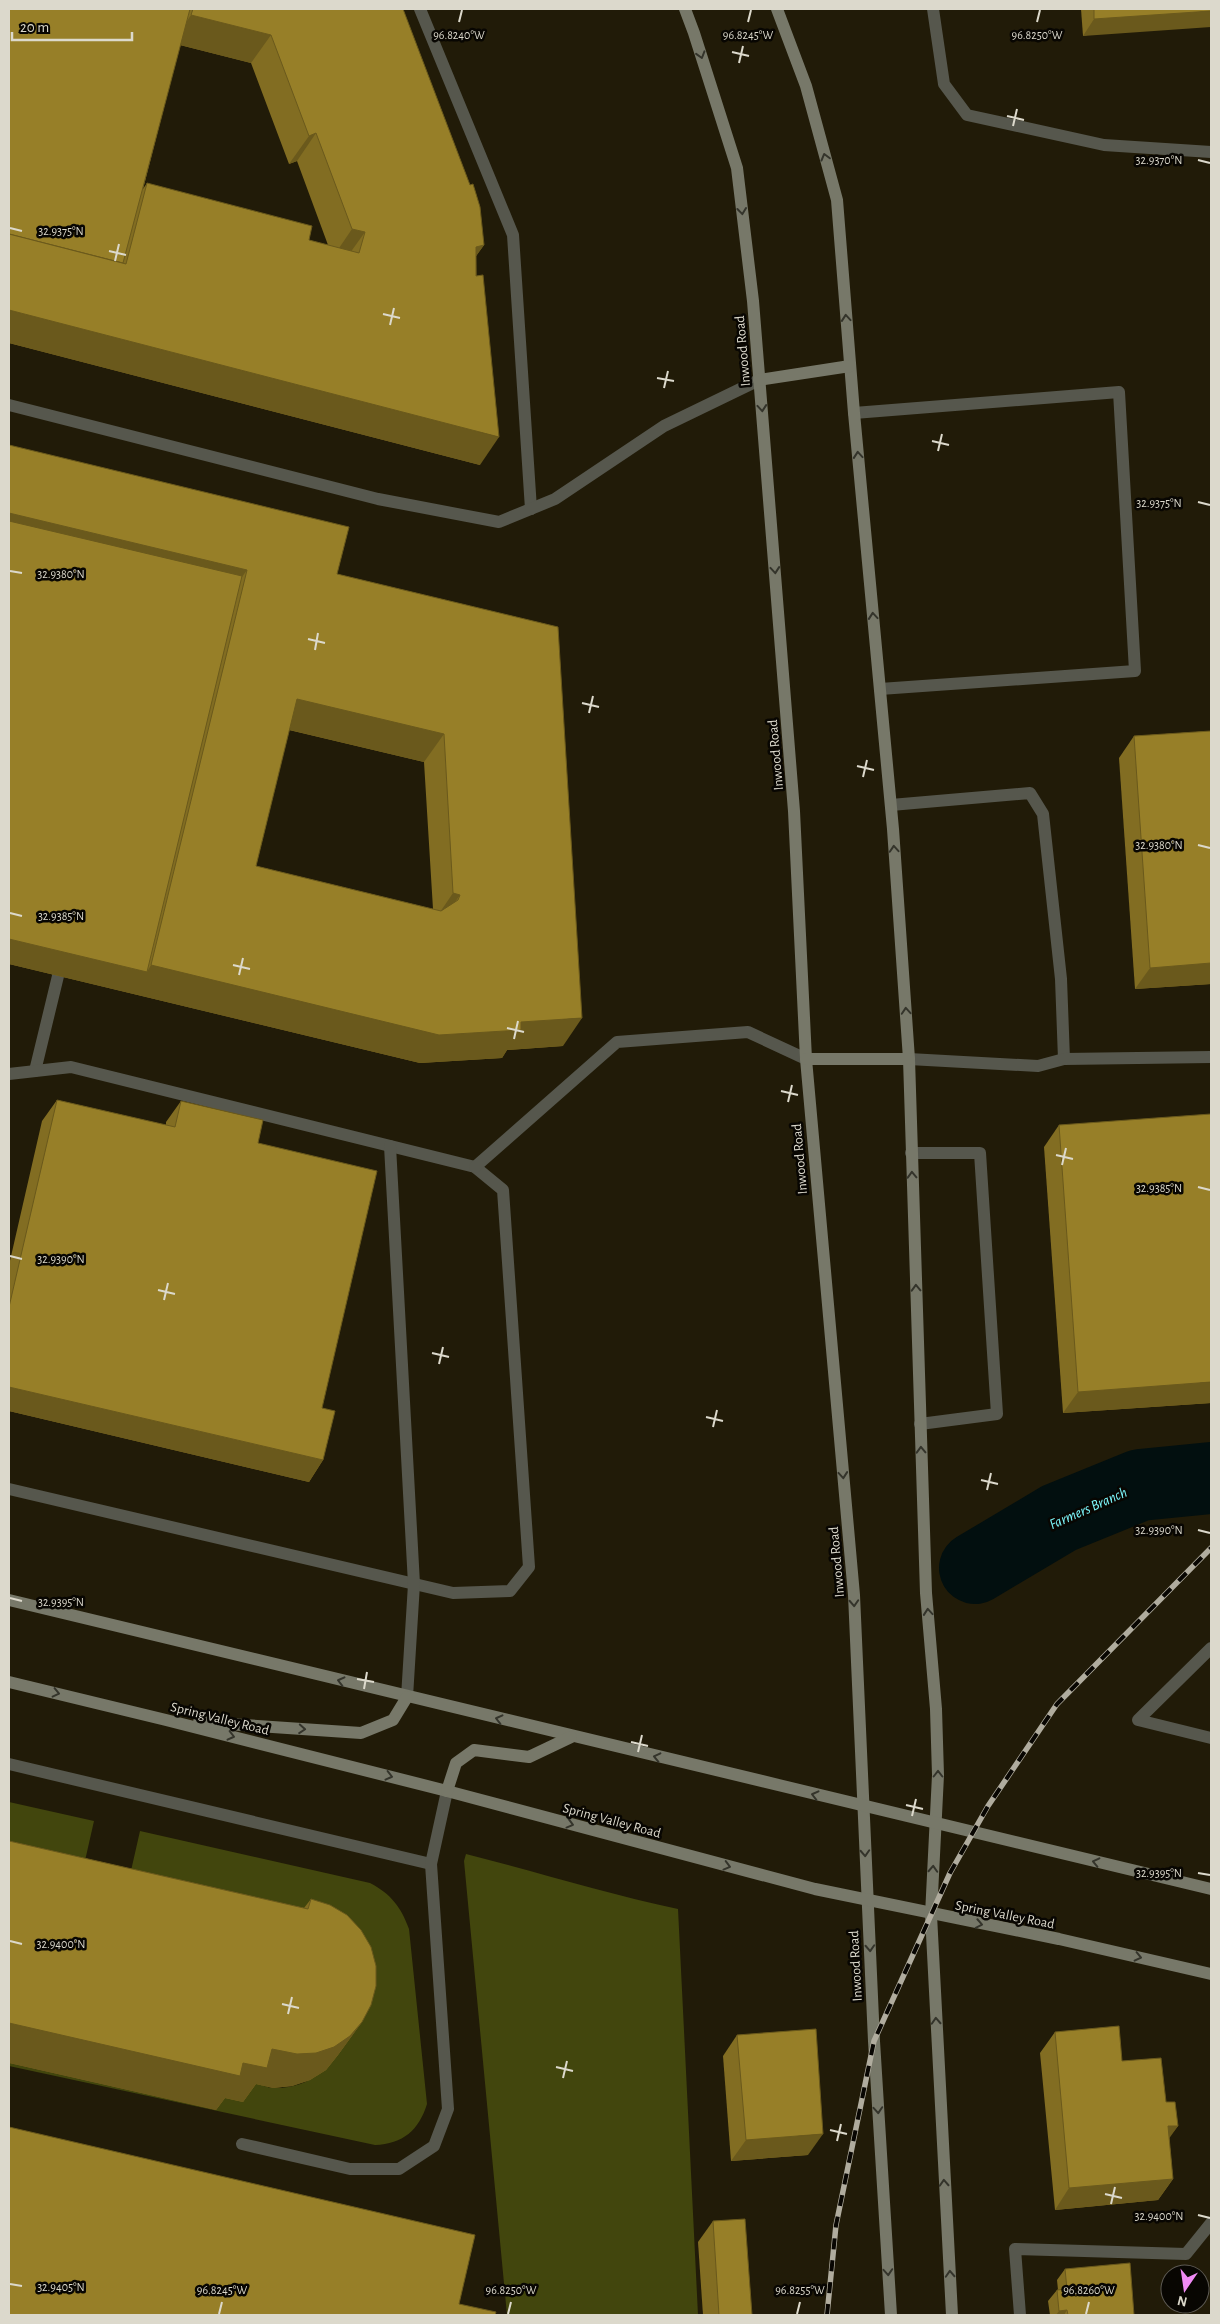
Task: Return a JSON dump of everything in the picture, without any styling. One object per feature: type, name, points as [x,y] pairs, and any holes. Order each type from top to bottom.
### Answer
[{"type":"main road","name":"Inwood Road","points":[[684,9],[694,33],[737,168],[753,301],[794,811],[806,1058],[854,1595],[867,1899],[891,2315]]},
{"type":"main road","points":[[777,9],[806,86],[837,200],[854,413],[891,805],[909,1059],[926,1593],[936,1709],[938,1775],[931,1914],[952,2315]]},
{"type":"main road","points":[[759,380],[850,366]]},
{"type":"main road","points":[[806,1058],[909,1059]]},
{"type":"main road","points":[[9,1600],[571,1737],[1211,1889]]},
{"type":"main road","name":"Spring Valley Road","points":[[9,1682],[447,1791],[815,1889],[1059,1939],[1211,1974]]},
{"type":"main road","points":[[166,1720],[362,1733],[393,1720],[407,1697]]},
{"type":"main road","points":[[447,1791],[456,1763],[474,1750],[529,1757],[571,1737]]},
{"type":"street","points":[[420,9],[513,234],[531,509]]},
{"type":"street","points":[[933,9],[944,84],[967,115],[1104,145],[1211,152]]},
{"type":"street","points":[[9,405],[397,502],[499,522],[555,499],[664,426],[759,380]]},
{"type":"street","points":[[854,413],[1119,392],[1135,672],[880,689]]},
{"type":"street","points":[[891,805],[1030,793],[1043,814],[1061,979],[1064,1059]]},
{"type":"street","points":[[36,1071],[58,976]]},
{"type":"street","points":[[475,1166],[617,1042],[748,1032],[806,1058]]},
{"type":"street","points":[[909,1059],[1038,1066],[1064,1059],[1211,1057]]},
{"type":"street","points":[[9,1074],[72,1067],[475,1166],[503,1190],[529,1567],[510,1590],[453,1593],[9,1489]]},
{"type":"street","points":[[390,1146],[414,1584],[407,1697]]},
{"type":"street","points":[[911,1153],[980,1153],[997,1414],[920,1424]]},
{"type":"street","points":[[1211,1648],[1138,1720],[1211,1738]]},
{"type":"street","points":[[9,1764],[431,1864]]},
{"type":"street","points":[[242,2144],[350,2169],[399,2169],[434,2146],[448,2108],[431,1864],[447,1791]]},
{"type":"street","points":[[1020,2315],[1015,2249],[1186,2254],[1211,2223]]},
{"type":"green space","points":[[9,1802],[94,1821],[77,1896],[9,1880]]},
{"type":"green space","points":[[140,1831],[370,1883],[384,1892],[394,1902],[409,1929],[427,2104],[419,2121],[408,2134],[394,2142],[375,2145],[9,2066],[9,2063],[216,2110],[219,2096],[237,2086],[254,2083],[274,2088],[287,2087],[309,2080],[327,2067],[347,2039],[123,1906]]},
{"type":"green space","points":[[466,1854],[598,1890],[678,1909],[698,2315],[507,2315],[464,1861]]},
{"type":"building","points":[[9,9],[190,9],[123,263],[9,234]]},
{"type":"building","points":[[193,9],[403,9],[470,185],[473,184],[480,207],[484,245],[476,247],[476,276],[483,275],[499,437],[9,310],[9,234],[126,264],[147,183],[312,226],[309,240],[359,253],[365,232],[352,229],[316,133],[309,136],[271,35],[191,15]]},
{"type":"building","points":[[1094,9],[1211,9],[1211,11],[1094,19]]},
{"type":"building","points":[[9,445],[349,527],[337,574],[558,627],[582,1018],[521,1022],[521,1030],[439,1035],[151,965],[247,570],[9,513]],"holes":[[[297,699],[444,734],[453,893],[460,895],[458,900],[441,911],[256,866]]]},
{"type":"building","points":[[9,521],[242,576],[147,972],[9,939]]},
{"type":"building","points":[[1211,731],[1211,963],[1150,968],[1134,736]]},
{"type":"building","points":[[57,1100],[175,1127],[181,1101],[263,1120],[258,1143],[377,1171],[322,1408],[335,1411],[323,1460],[9,1387],[9,1307]]},
{"type":"building","points":[[1211,1114],[1211,1382],[1078,1392],[1059,1125]]},
{"type":"building","points":[[9,1841],[308,1909],[311,1899],[330,1905],[347,1915],[361,1930],[371,1947],[376,1966],[376,1986],[371,2005],[362,2022],[350,2036],[334,2047],[316,2053],[297,2054],[272,2049],[267,2068],[243,2063],[240,2076],[9,2023]]},
{"type":"building","points":[[1119,2026],[1122,2061],[1161,2058],[1166,2102],[1175,2102],[1178,2126],[1168,2126],[1173,2179],[1069,2188],[1055,2032]]},
{"type":"building","points":[[816,2029],[823,2134],[746,2140],[737,2035]]},
{"type":"building","points":[[9,2127],[475,2235],[459,2304],[496,2312],[495,2315],[9,2315]]},
{"type":"building","points":[[745,2219],[752,2315],[719,2315],[713,2221]]},
{"type":"building","points":[[1130,2263],[1134,2315],[1068,2315],[1067,2310],[1059,2311],[1057,2290],[1067,2289],[1065,2269]]},
{"type":"waterway","name":"Farmers Branch","points":[[975,1568],[1059,1518],[1140,1485],[1211,1478]]},
{"type":"railway","points":[[827,2315],[836,2225],[874,2041],[950,1873],[988,1806],[1057,1704],[1211,1548]]}]
